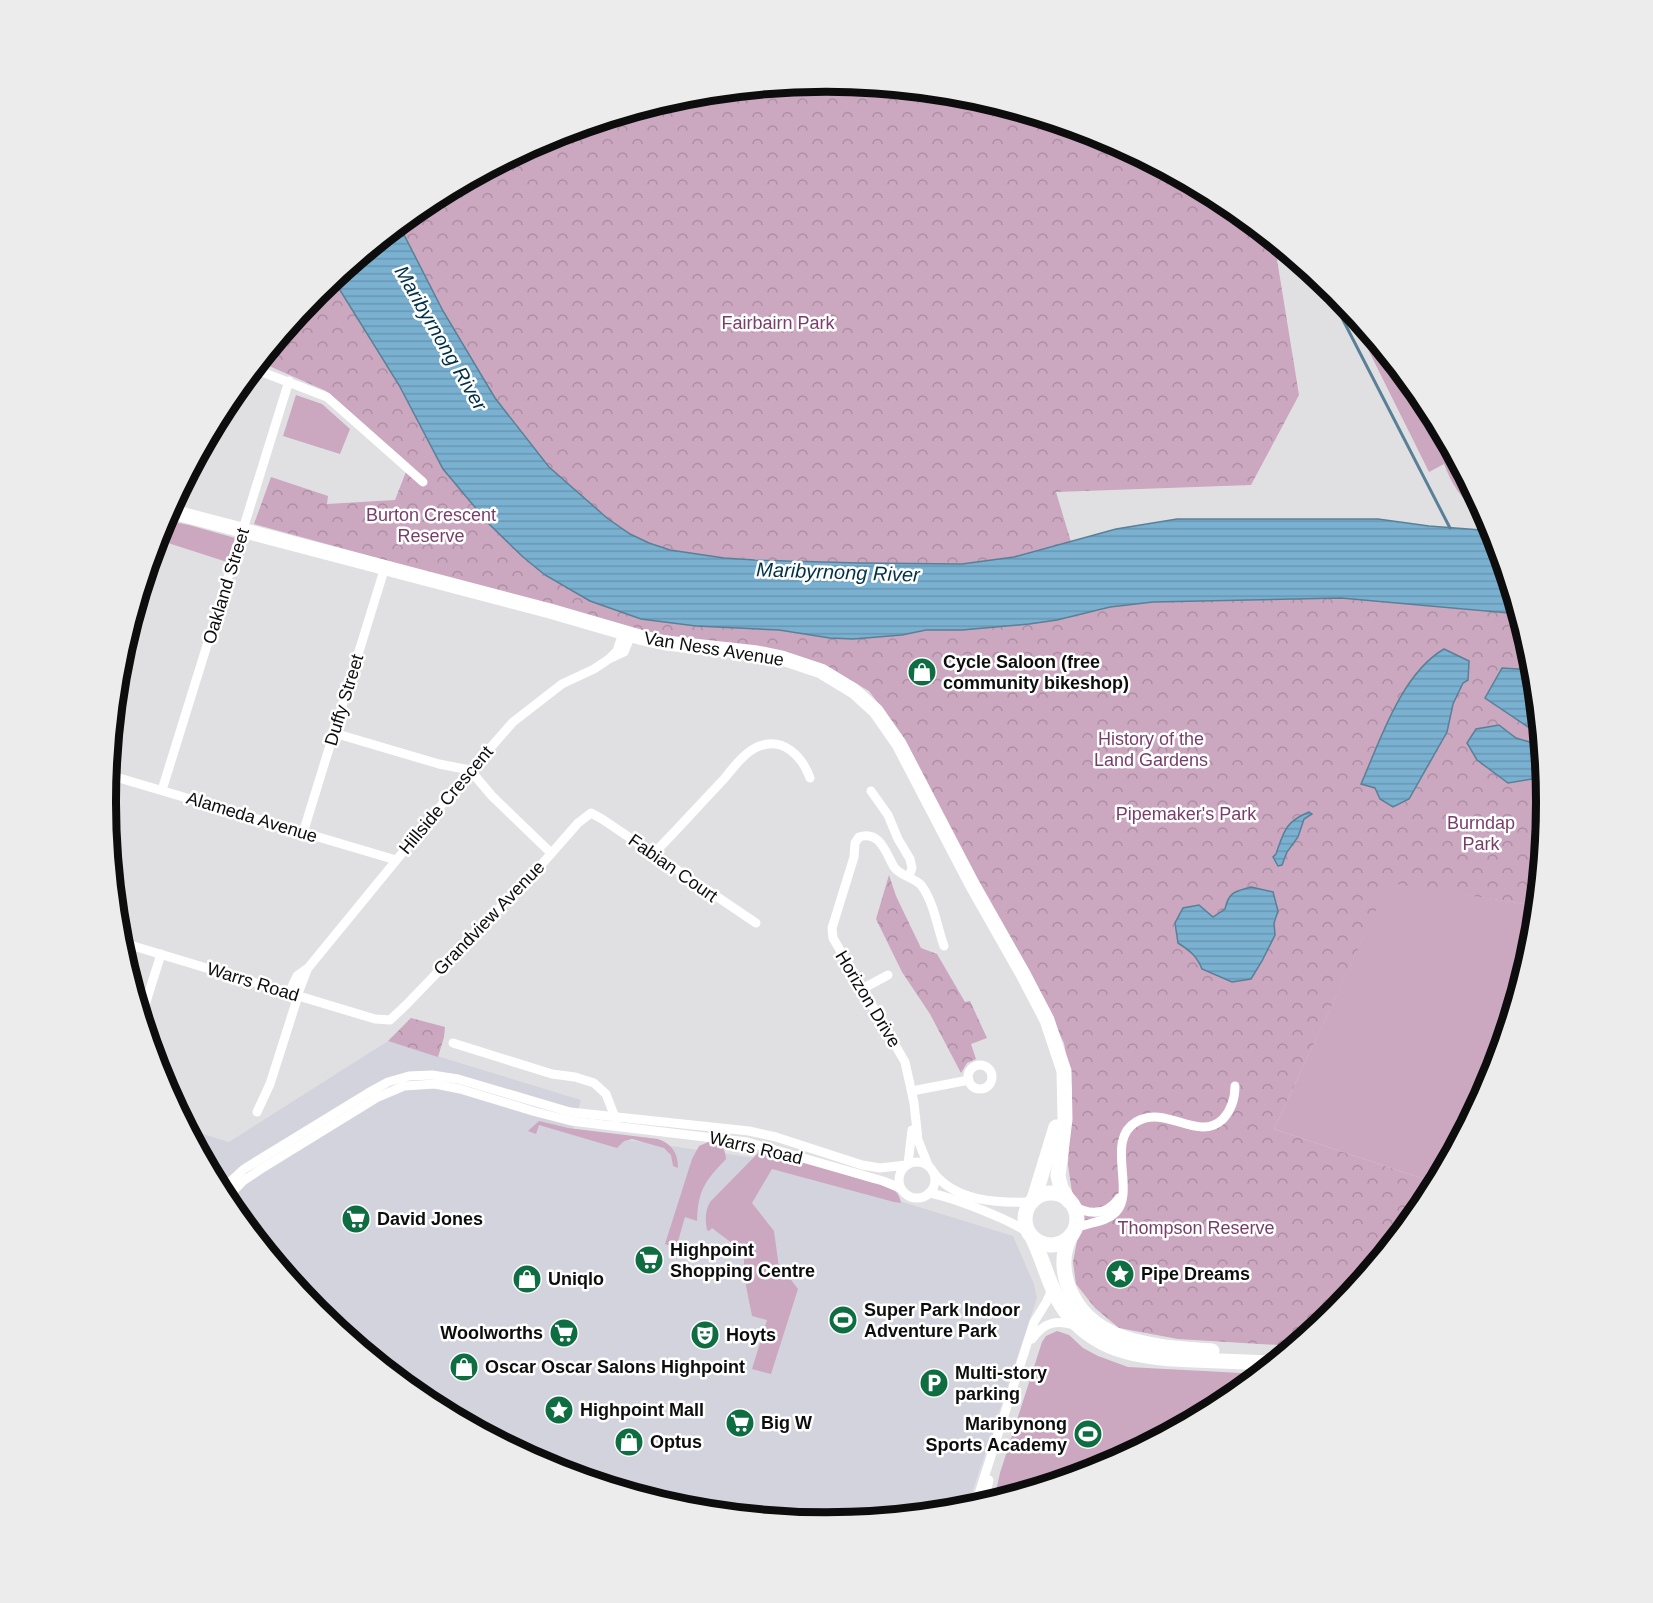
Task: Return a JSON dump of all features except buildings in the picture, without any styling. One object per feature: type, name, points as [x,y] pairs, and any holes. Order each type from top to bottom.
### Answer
[{"type":"main road","name":"Van Ness Avenue","points":[[179,512],[572,617],[627,634],[666,643],[782,658],[821,671],[866,700],[884,721],[899,744],[972,884],[1037,999],[1052,1035],[1060,1056],[1066,1087],[1065,1126],[1058,1168],[1059,1182],[1071,1203]]},
{"type":"main road","name":"Van Ness Avenue","points":[[1032,1200],[1049,1154],[1059,1112],[1059,1075],[1052,1035]]},
{"type":"main road","points":[[1262,1363],[1142,1357],[1115,1350],[1093,1338],[1069,1316],[1052,1289],[1042,1256],[1025,1221],[1027,1208],[1032,1200],[1052,1193],[1064,1197],[1071,1203],[1077,1219],[1066,1246],[1064,1271],[1070,1291],[1081,1308],[1106,1330],[1128,1340],[1154,1346],[1272,1354]]},
{"type":"main road","points":[[1031,1236],[1038,1242],[1052,1245],[1060,1243],[1073,1232]]},
{"type":"street","points":[[261,371],[327,397],[423,482]]},
{"type":"street","name":"Oakland Street","points":[[162,790],[289,381]]},
{"type":"street","name":"Duffy Street","points":[[303,832],[385,567]]},
{"type":"street","name":"Hillside Crescent","points":[[257,1112],[270,1084],[295,995],[297,976],[308,968],[466,776],[520,715],[562,684],[609,659],[617,651],[627,634]]},
{"type":"street","points":[[334,733],[439,764],[466,776],[492,796],[551,853]]},
{"type":"street","points":[[654,854],[740,762],[759,746],[776,745],[792,750],[802,762],[810,778]]},
{"type":"street","name":"Alameda Avenue","points":[[117,777],[396,860]]},
{"type":"street","name":"Horizon Drive","points":[[871,791],[888,815],[912,863],[912,878]]},
{"type":"street","name":"Fabian Court","points":[[591,813],[756,923]]},
{"type":"street","name":"Grandview Avenue","points":[[386,1021],[406,1005],[578,823],[591,813]]},
{"type":"street","name":"Horizon Drive","points":[[930,1168],[918,1140],[912,1091],[905,1062],[864,988],[836,945],[832,933],[854,855],[856,840],[865,835],[880,841],[897,870],[912,878],[927,896],[944,946]]},
{"type":"street","name":"Warrs Road","points":[[131,945],[386,1021]]},
{"type":"street","points":[[146,1002],[161,954]]},
{"type":"street","points":[[864,988],[888,975]]},
{"type":"street","points":[[453,1043],[552,1074],[575,1077],[594,1083],[606,1094],[616,1121]]},
{"type":"street","points":[[228,1183],[244,1169],[368,1092],[388,1082],[409,1076],[445,1076],[563,1110],[616,1121]]},
{"type":"street","points":[[912,1091],[969,1080]]},
{"type":"street","points":[[233,1191],[243,1181],[378,1097],[412,1085],[448,1086],[556,1118],[616,1121]]},
{"type":"street","points":[[1073,1232],[1089,1222],[1102,1220],[1114,1214],[1122,1202],[1122,1147],[1128,1130],[1133,1124],[1145,1118],[1160,1116],[1196,1126],[1212,1127],[1231,1110],[1235,1086]]},
{"type":"street","name":"Horizon Drive","points":[[907,1164],[913,1124],[912,1091]]},
{"type":"street","name":"Warrs Road","points":[[616,1121],[748,1131],[776,1137],[870,1167],[880,1168],[907,1164]]},
{"type":"street","name":"Warrs Road","points":[[616,1121],[747,1142],[884,1180],[900,1188]]},
{"type":"street","points":[[930,1168],[935,1182],[929,1193],[921,1198],[912,1197],[900,1188],[899,1176],[907,1164],[918,1162],[930,1168],[947,1185],[972,1197],[1004,1202],[1032,1200]]},
{"type":"street","points":[[1071,1203],[1091,1213],[1103,1212],[1119,1199],[1122,1185]]},
{"type":"street","points":[[929,1193],[944,1196],[1005,1220],[1019,1226],[1031,1236]]},
{"type":"street","points":[[979,1495],[1034,1322],[1052,1289]]},
{"type":"street","points":[[1027,1346],[1037,1332],[1047,1324],[1061,1322],[1082,1328]]},
{"type":"street","points":[[985,1493],[990,1462]]},
{"type":"shaded area","name":"Highpoint Shopping Centre","points":[[388,1041],[581,1100],[572,1132],[763,1159],[1013,1236],[1034,1284],[1037,1298],[971,1497],[873,1510],[826,1512],[780,1510],[688,1498],[598,1474],[512,1438],[432,1392],[394,1365],[324,1304],[293,1270],[236,1196],[202,1138],[203,1134],[229,1142]]},
{"type":"green space","name":"Fairbairn Park","points":[[780,93],[873,93],[965,105],[1055,129],[1141,165],[1221,211],[1276,252],[1299,395],[1251,485],[1056,492],[1071,542],[1014,557],[962,564],[724,558],[670,550],[649,543],[630,534],[607,518],[549,467],[514,424],[495,398],[443,311],[403,232],[471,187],[512,165],[598,129],[688,105]]},
{"type":"green space","name":"Pipemaker's Park","points":[[338,287],[399,385],[443,469],[489,524],[545,575],[590,601],[641,619],[696,626],[779,630],[853,639],[902,635],[926,630],[962,630],[1029,624],[1057,620],[1110,607],[1153,602],[1341,598],[1511,613],[1523,663],[1535,755],[1537,802],[1535,848],[1528,905],[1389,883],[1274,1129],[1427,1180],[1390,1234],[1329,1304],[1283,1345],[1178,1339],[1119,1328],[1095,1308],[1076,1284],[1073,1262],[1082,1215],[1072,1192],[1068,1165],[1072,1090],[1064,1043],[1021,957],[955,840],[904,738],[869,691],[831,669],[787,652],[644,634],[585,615],[254,524],[271,477],[328,496],[327,504],[395,500],[409,464],[326,391],[266,365]]},
{"type":"green space","points":[[1360,333],[1390,369],[1417,407],[1471,506],[1455,486],[1444,464],[1429,472]]},
{"type":"green space","points":[[296,395],[322,404],[350,429],[340,454],[283,436]]},
{"type":"green space","points":[[174,522],[235,538],[227,562],[166,542]]},
{"type":"green space","points":[[889,875],[896,896],[921,948],[937,954],[965,1002],[970,1001],[987,1038],[971,1044],[976,1059],[967,1063],[961,1073],[930,1014],[902,972],[876,919]]},
{"type":"green space","points":[[1389,882],[1528,905],[1523,940],[1499,1030],[1463,1116],[1427,1180],[1274,1129]]},
{"type":"green space","points":[[411,1018],[445,1027],[438,1057],[388,1041]]},
{"type":"green space","points":[[539,1121],[568,1128],[658,1139],[673,1150],[678,1168],[673,1166],[671,1155],[664,1148],[632,1139],[624,1141],[617,1148],[539,1125],[536,1134],[528,1131]]},
{"type":"green space","points":[[713,1140],[722,1147],[726,1159],[704,1187],[699,1201],[697,1221],[685,1217],[676,1248],[665,1244],[692,1159],[699,1146]]},
{"type":"green space","points":[[760,1151],[769,1151],[873,1183],[883,1184],[895,1190],[901,1203],[772,1169],[752,1203],[774,1231],[780,1275],[789,1277],[798,1289],[771,1374],[752,1369],[767,1320],[752,1316],[744,1276],[744,1258],[737,1247],[712,1228],[707,1230],[706,1223],[706,1212],[710,1202]]},
{"type":"green space","name":"Maribynong Sports Academy","points":[[1057,1331],[1069,1335],[1083,1348],[1128,1367],[1247,1373],[1182,1416],[1141,1438],[1055,1474],[996,1490],[1042,1342],[1046,1336]]},
{"type":"water","name":"Maribyrnong River","points":[[403,232],[443,311],[495,398],[549,467],[607,518],[630,534],[649,543],[670,550],[724,558],[962,564],[1014,557],[1116,529],[1177,519],[1378,519],[1482,530],[1499,573],[1511,613],[1341,598],[1153,602],[1110,607],[1057,620],[1029,624],[962,630],[926,630],[902,635],[853,639],[779,630],[696,626],[641,619],[590,601],[545,575],[523,557],[489,524],[443,469],[399,385],[338,287]]},
{"type":"water","points":[[1444,649],[1469,661],[1468,680],[1463,683],[1453,704],[1447,732],[1409,799],[1393,807],[1380,799],[1375,788],[1361,784],[1384,729],[1404,691],[1429,660]]},
{"type":"water","points":[[1502,668],[1524,669],[1532,730],[1485,698]]},
{"type":"water","points":[[1499,725],[1516,738],[1533,743],[1536,782],[1532,779],[1508,783],[1477,760],[1467,743],[1476,729]]},
{"type":"water","points":[[1309,812],[1312,814],[1304,819],[1298,837],[1287,852],[1282,865],[1278,866],[1273,857],[1286,828]]},
{"type":"water","points":[[1251,887],[1273,892],[1278,911],[1274,923],[1275,935],[1251,979],[1232,982],[1202,969],[1198,960],[1178,943],[1175,923],[1183,908],[1199,905],[1213,917],[1225,909],[1231,895]]},
{"type":"waterway","points":[[1336,307],[1450,528]]},
{"type":"place","name":"Cycle Saloon (free community bikeshop)","points":[[922,672]]},
{"type":"place","name":"David Jones","points":[[356,1219]]},
{"type":"place","name":"Highpoint Shopping Centre","points":[[649,1260]]},
{"type":"place","name":"Pipe Dreams","points":[[1120,1274]]},
{"type":"place","name":"Uniqlo","points":[[527,1279]]},
{"type":"place","name":"Super Park Indoor Adventure Park","points":[[843,1320]]},
{"type":"place","name":"Woolworths","points":[[564,1333]]},
{"type":"place","name":"Hoyts","points":[[705,1335]]},
{"type":"place","name":"Oscar Oscar Salons Highpoint","points":[[464,1367]]},
{"type":"place","name":"Multi-story parking","points":[[934,1383]]},
{"type":"place","name":"Highpoint Mall","points":[[559,1410]]},
{"type":"place","name":"Big W","points":[[740,1423]]},
{"type":"place","name":"Maribynong Sports Academy","points":[[1088,1434]]},
{"type":"place","name":"Optus","points":[[629,1442]]},
{"type":"park label","name":"Burton Crescent Reserve","points":[[431,525]]},
{"type":"park label","name":"History of the Land Gardens","points":[[1151,750]]},
{"type":"park label","name":"Burndap Park","points":[[1481,833]]},
{"type":"park label","name":"Thompson Reserve","points":[[1196,1228]]}]
